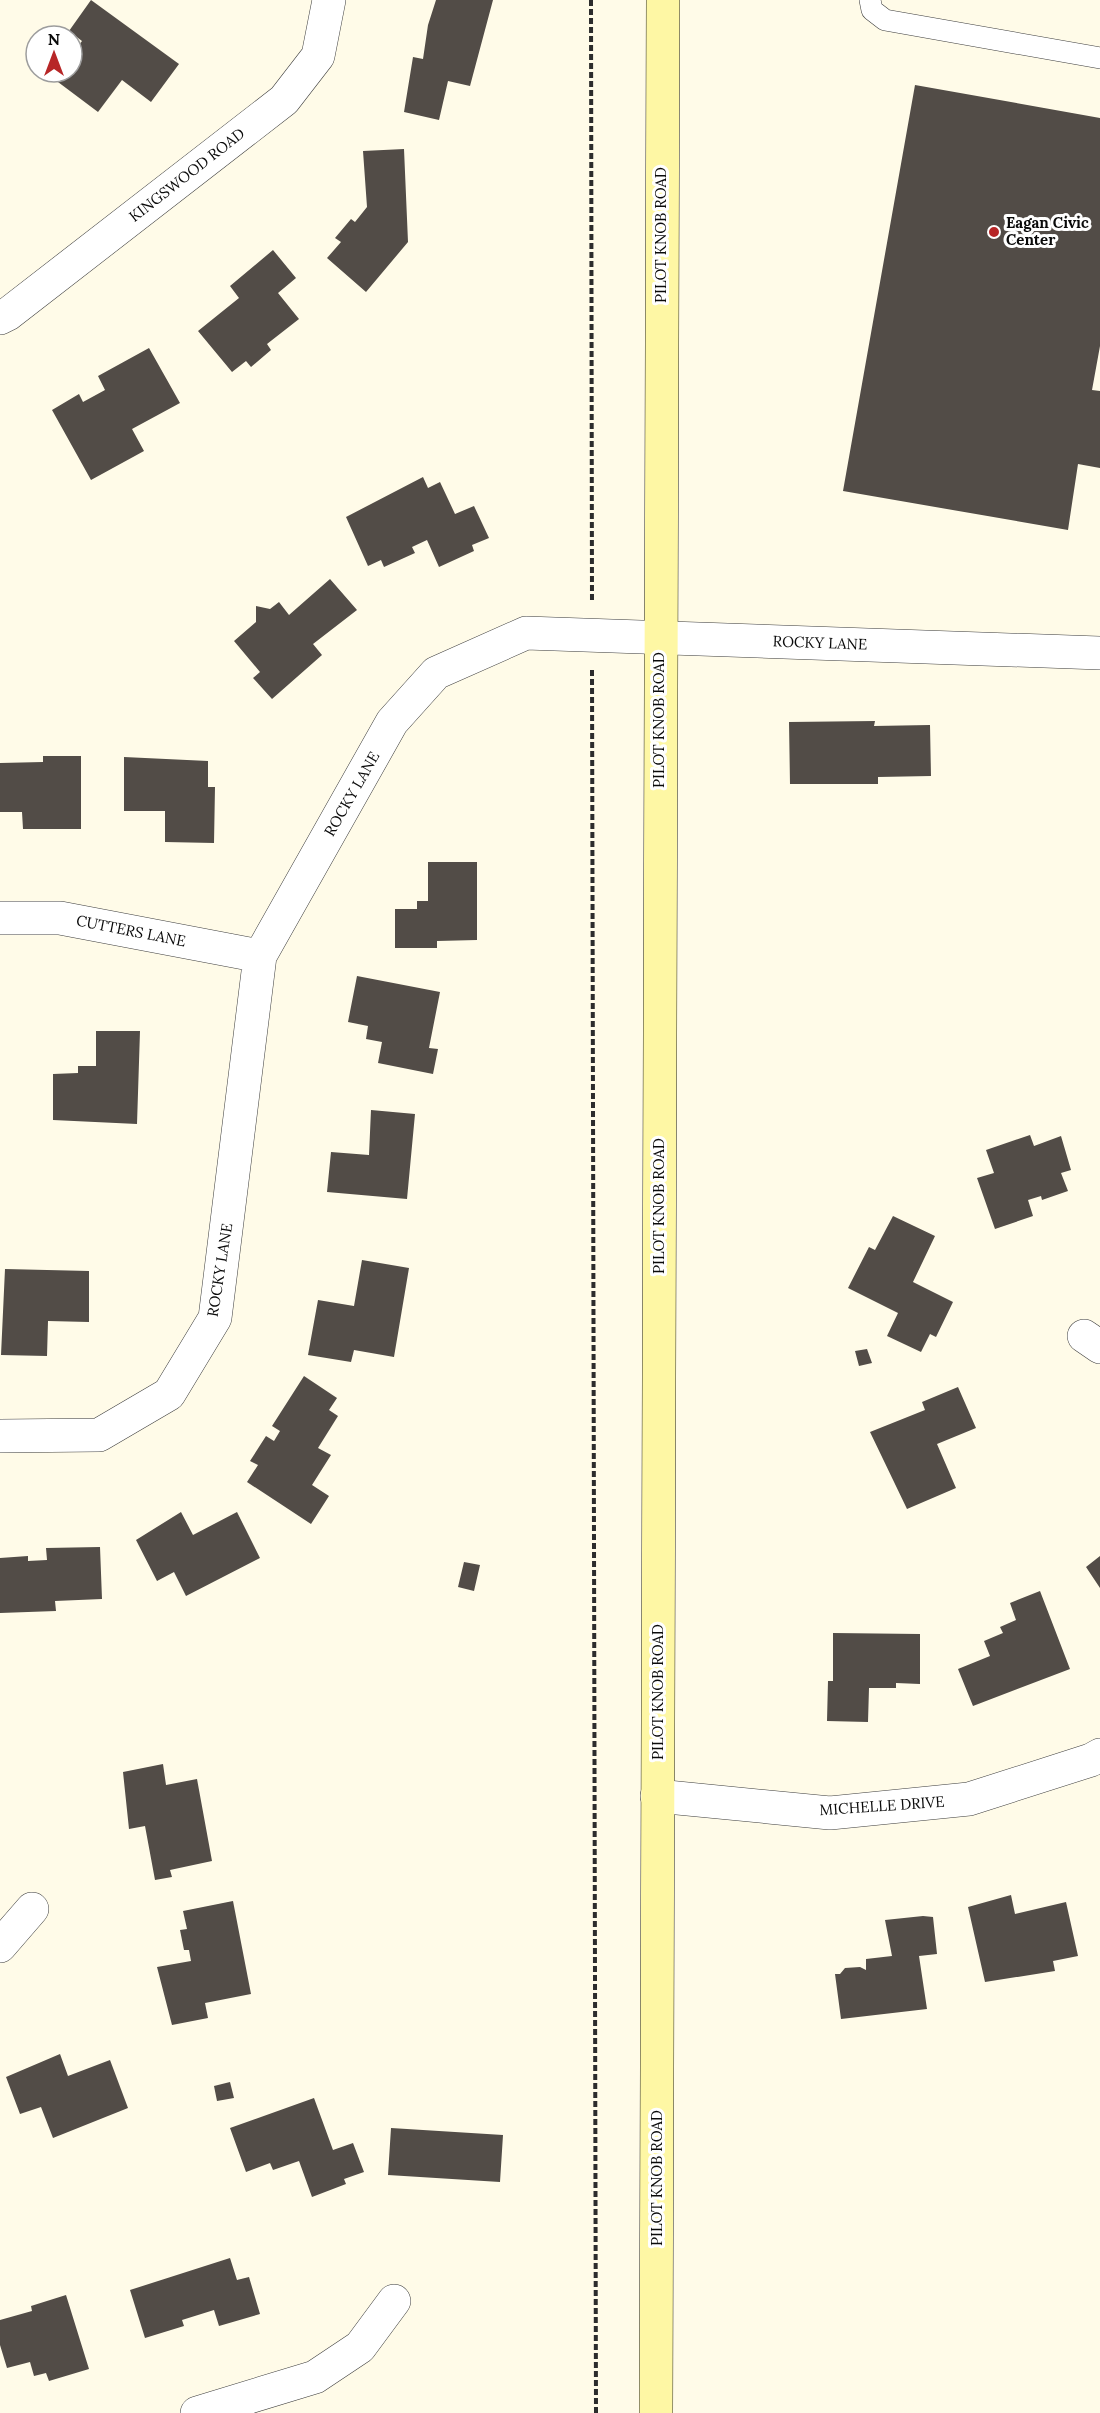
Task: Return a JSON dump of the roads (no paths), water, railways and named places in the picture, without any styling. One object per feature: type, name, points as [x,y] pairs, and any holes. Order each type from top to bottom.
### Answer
[{"type":"main road","name":"PILOT KNOB ROAD","points":[[656,2413],[663,0]]},
{"type":"street","name":"KINGSWOOD ROAD","points":[[0,318],[9,314],[284,100],[318,56],[328,0]]},
{"type":"street","name":"ROCKY LANE","points":[[0,1436],[99,1435],[169,1394],[215,1318],[260,956],[393,722],[436,674],[526,633],[1100,653]]},
{"type":"street","name":"CUTTERS LANE","points":[[0,918],[60,918],[260,956]]},
{"type":"street","name":"MICHELLE DRIVE","points":[[657,1796],[830,1813],[969,1799],[1091,1760],[1100,1755]]},
{"type":"street","points":[[0,1946],[32,1909]]},
{"type":"street","points":[[197,2413],[315,2377],[360,2347],[394,2301]]},
{"type":"lane","points":[[870,0],[872,10],[885,20],[1100,58]]},
{"type":"place","name":"Eagan Civic Center","points":[[994,232]]}]
